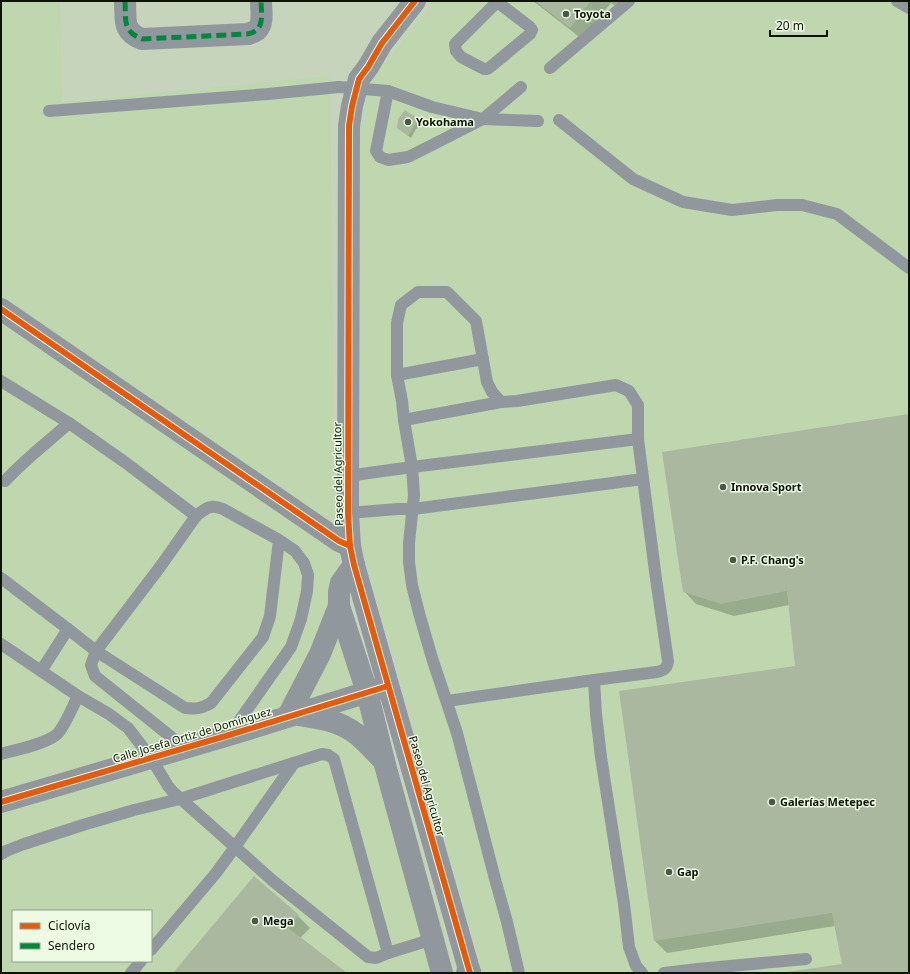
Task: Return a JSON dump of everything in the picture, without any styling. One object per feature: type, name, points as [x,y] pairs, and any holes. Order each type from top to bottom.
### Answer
[{"type":"street","points":[[125,1],[126,23],[128,30],[134,36],[142,39],[248,34],[256,31],[260,26],[262,17],[261,1]]},
{"type":"street","name":"Paseo del Agricultor","points":[[415,1],[382,43],[359,79],[352,106],[349,126],[348,513],[352,556],[469,973]]},
{"type":"street","points":[[1,309],[339,541],[352,556],[341,583],[339,592],[339,606],[367,692],[384,761],[442,973]]},
{"type":"street","points":[[339,606],[320,654],[292,715],[327,719],[342,725],[357,734],[384,761]]},
{"type":"street","name":"Calle Josefa Ortiz de Domínguez","points":[[1,802],[229,735],[388,686]]},
{"type":"lane","points":[[496,1],[532,30],[530,34],[489,68],[484,69],[461,56],[456,50],[455,44],[496,1]]},
{"type":"lane","points":[[550,68],[629,1]]},
{"type":"lane","points":[[897,1],[909,8]]},
{"type":"lane","points":[[49,111],[339,87],[388,91],[432,107],[483,119],[538,121]]},
{"type":"lane","points":[[388,91],[376,151],[380,157],[388,160],[408,157],[483,119],[521,87]]},
{"type":"lane","points":[[559,120],[633,179],[683,202],[732,210],[777,205],[802,205],[837,214],[909,268]]},
{"type":"lane","points":[[501,402],[492,392],[487,382],[476,321],[447,292],[418,292],[401,304],[397,323],[396,375],[402,401],[412,467],[414,495],[409,543],[409,562],[412,585],[432,658],[458,733],[519,973]]},
{"type":"lane","points":[[396,375],[483,359]]},
{"type":"lane","points":[[1,381],[69,423],[126,463],[196,516]]},
{"type":"lane","points":[[404,420],[501,402],[517,401],[616,385],[629,391],[638,405],[638,439],[668,661],[667,666],[664,670],[657,672],[447,701]]},
{"type":"lane","points":[[2,481],[69,423]]},
{"type":"lane","points":[[348,476],[638,439]]},
{"type":"lane","points":[[348,513],[413,509],[643,479]]},
{"type":"lane","points":[[185,748],[95,676],[91,665],[96,651],[160,567],[196,516],[206,508],[216,507],[223,509],[279,540],[295,551],[304,563],[308,576],[307,592],[301,619],[291,647],[229,735]]},
{"type":"lane","points":[[1,578],[96,651],[185,708],[194,709],[204,707],[211,703],[263,637],[270,616],[279,540]]},
{"type":"lane","points":[[41,671],[68,629]]},
{"type":"lane","points":[[1,644],[128,728],[151,758],[168,786],[180,799],[272,881],[368,957],[376,958],[433,939]]},
{"type":"lane","points":[[594,680],[601,757],[630,948],[636,966],[642,973]]},
{"type":"lane","points":[[1,754],[48,740],[58,733],[66,721],[78,696]]},
{"type":"lane","points":[[1,854],[18,846],[86,824],[180,799],[322,754],[328,755],[334,759],[388,953]]},
{"type":"lane","points":[[152,949],[216,873],[294,763]]},
{"type":"lane","points":[[664,973],[699,971],[806,959]]},
{"type":"lane","points":[[131,973],[140,962]]},
{"type":"shaded area","points":[[1,1],[60,1],[62,102],[330,76],[335,549],[456,973],[1,973]]},
{"type":"shaded area","points":[[433,1],[909,1],[909,973],[483,973],[361,544],[357,143],[368,86]]},
{"type":"building","name":"Toyota","points":[[535,1],[591,1],[570,28]]},
{"type":"building","name":"Yokohama","points":[[405,110],[420,120],[408,136],[397,128],[398,119]]},
{"type":"building","name":"Galerías Metepec","points":[[909,414],[909,973],[787,973],[842,964],[832,913],[654,941],[619,691],[795,666],[787,591],[721,604],[683,592],[662,452]]},
{"type":"building","name":"Mega","points":[[254,876],[299,915],[287,927],[347,973],[173,973]]},
{"type":"marked path","points":[[125,1],[126,24],[131,32],[142,39],[248,34],[257,30],[261,24],[261,1]]},
{"type":"cycle path","points":[[415,1],[382,43],[359,79],[352,106],[349,126],[348,513],[350,546],[354,565],[470,973]]},
{"type":"cycle path","points":[[1,309],[339,541],[350,546]]},
{"type":"cycle path","points":[[1,802],[229,735],[388,686]]},
{"type":"place","name":"Toyota","points":[[566,14]]},
{"type":"place","name":"Yokohama","points":[[408,122]]},
{"type":"place","name":"Innova Sport","points":[[723,487]]},
{"type":"place","name":"P.F. Chang's","points":[[733,560]]},
{"type":"place","name":"Galerías Metepec","points":[[772,802]]},
{"type":"place","name":"Gap","points":[[669,872]]},
{"type":"place","name":"Mega","points":[[255,921]]}]
